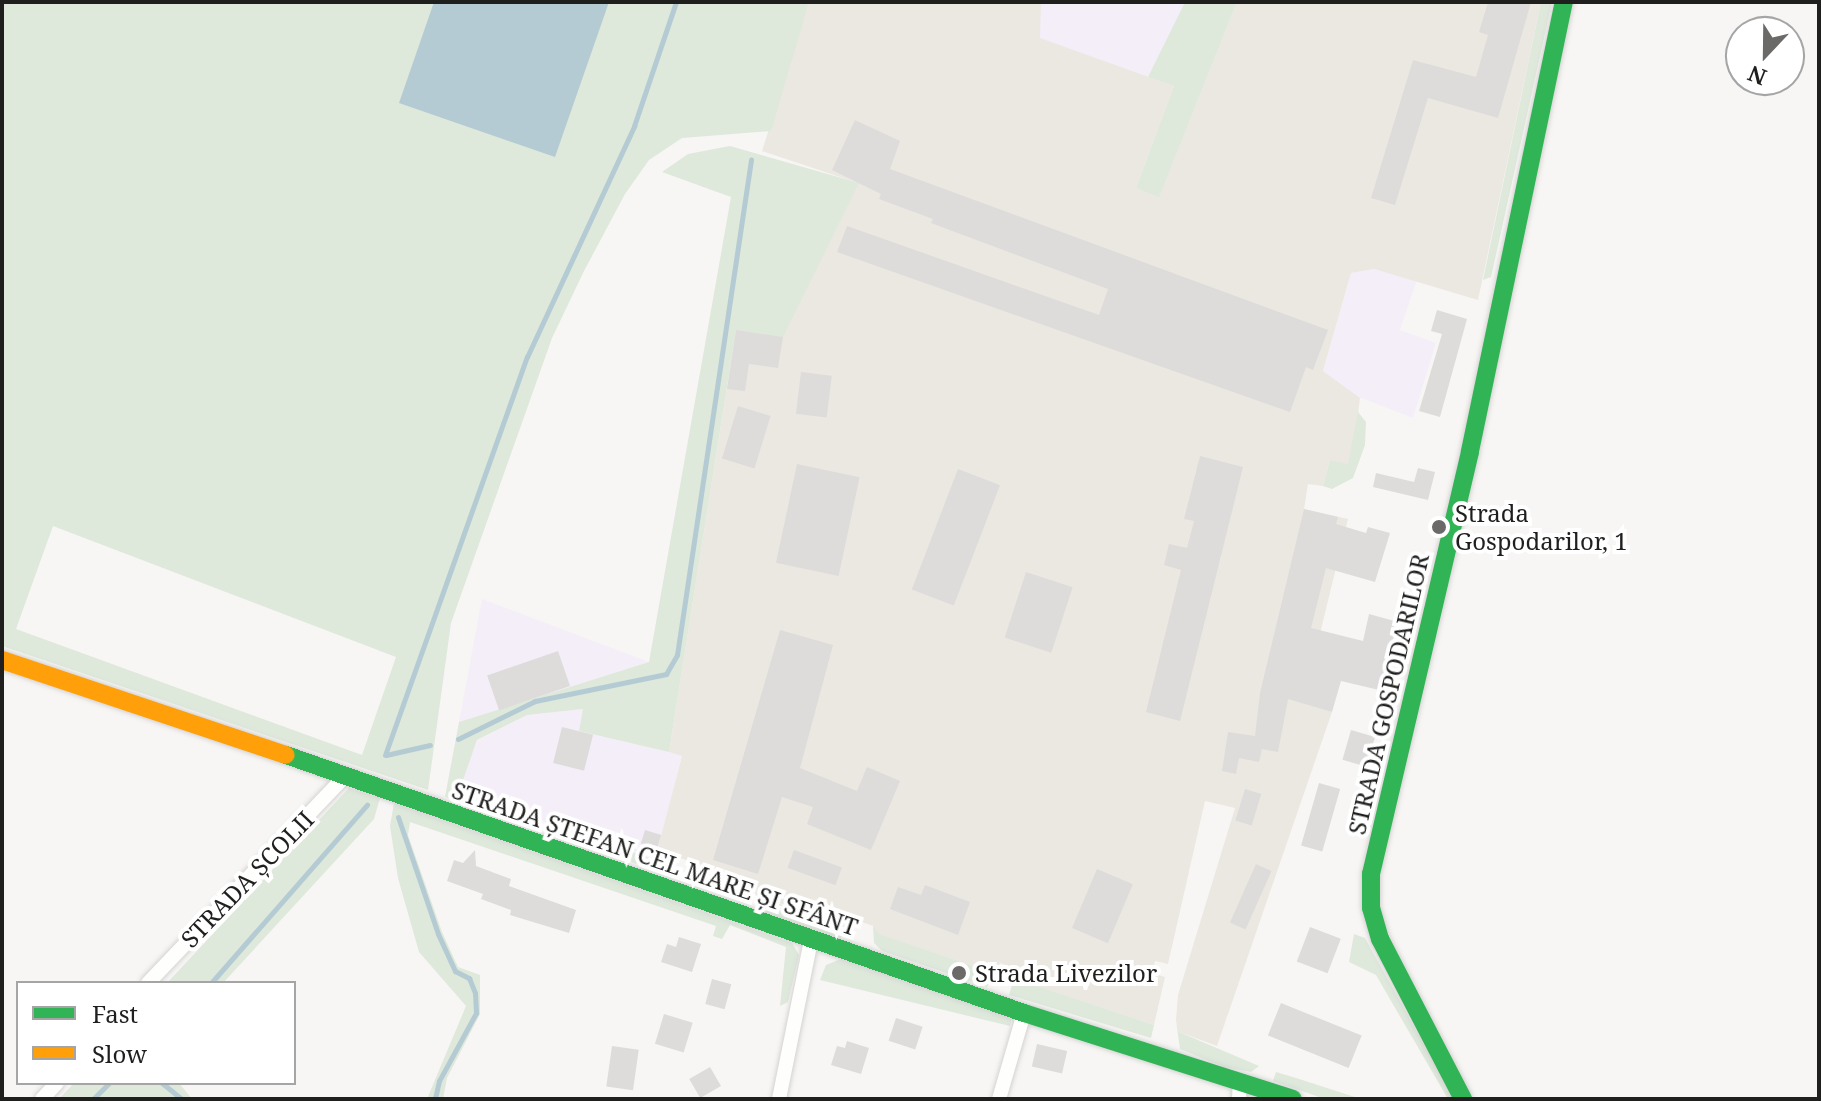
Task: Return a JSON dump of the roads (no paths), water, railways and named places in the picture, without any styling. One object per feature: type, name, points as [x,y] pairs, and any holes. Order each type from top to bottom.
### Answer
[{"type":"street","name":"STRADA GOSPODARILOR","points":[[1463,1099],[1380,939],[1371,908],[1371,874],[1470,451],[1564,2]]},
{"type":"street","name":"STRADA ȘTEFAN CEL MARE ȘI SFÂNT","points":[[2,660],[346,775],[1240,1090],[1293,1099]]},
{"type":"street","name":"STRADA ȘCOLII","points":[[150,981],[346,775]]},
{"type":"street","points":[[779,1099],[811,940]]},
{"type":"street","points":[[999,1099],[1024,1013]]},
{"type":"water","points":[[434,2],[609,2],[555,157],[399,103]]},
{"type":"waterway","points":[[385,755],[527,357],[634,126],[676,2]]},
{"type":"waterway","points":[[458,739],[535,701],[666,674],[677,655],[751,160]]},
{"type":"waterway","points":[[386,755],[430,745]]},
{"type":"waterway","points":[[213,981],[367,805]]},
{"type":"waterway","points":[[398,817],[438,934],[455,971],[469,978],[475,993],[476,1013],[439,1081],[435,1099]]},
{"type":"waterway","points":[[93,1099],[107,1085]]},
{"type":"waterway","points":[[164,1085],[182,1099]]},
{"type":"place","name":"Strada Gospodarilor, 1","points":[[1439,527]]},
{"type":"place","name":"Strada Livezilor","points":[[959,973]]}]
